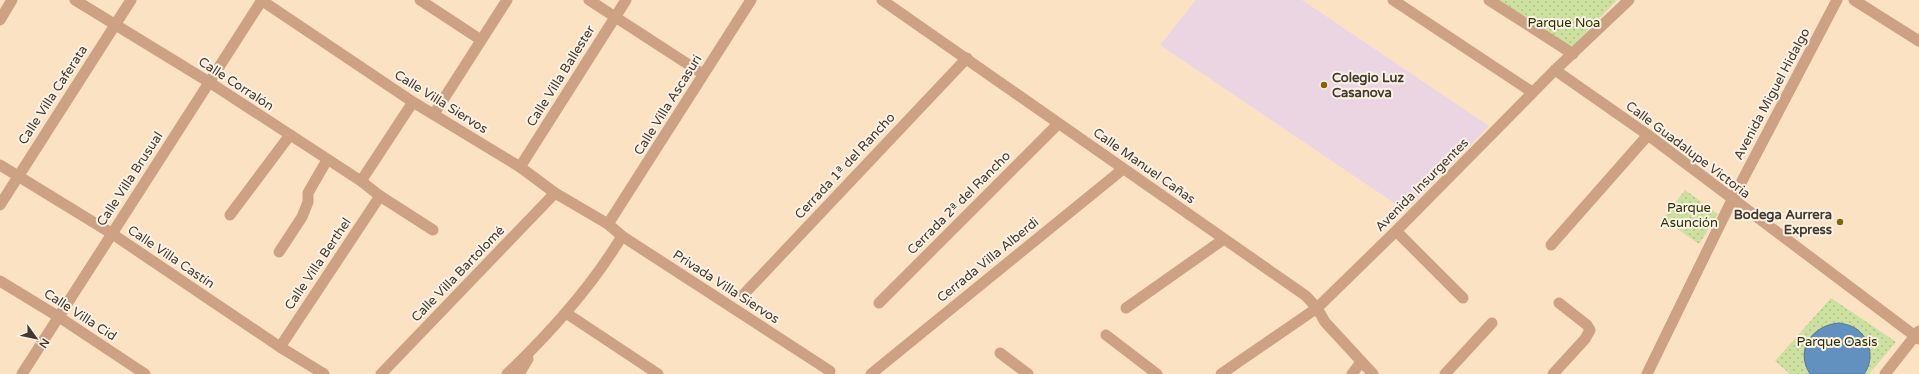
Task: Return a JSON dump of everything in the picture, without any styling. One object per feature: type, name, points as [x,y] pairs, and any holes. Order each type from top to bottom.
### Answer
[{"type":"street","points":[[0,20],[12,0]]},
{"type":"street","name":"Calle Corralón","points":[[75,0],[209,82],[361,181],[380,196],[432,230]]},
{"type":"street","name":"Calle Villa Caferata","points":[[0,205],[17,176],[131,0]]},
{"type":"street","name":"Calle Villa Brusual","points":[[22,374],[261,0]]},
{"type":"street","name":"Calle Villa Siervos","points":[[261,0],[413,102],[520,168],[554,192],[608,224]]},
{"type":"street","points":[[420,0],[481,40]]},
{"type":"street","points":[[434,114],[507,0]]},
{"type":"street","points":[[589,0],[616,16],[703,74]]},
{"type":"street","name":"Calle Villa Ballester","points":[[520,168],[626,0]]},
{"type":"street","name":"Calle Villa Ascasuri","points":[[608,224],[751,0]]},
{"type":"street","name":"Calle Manuel Cañas","points":[[882,0],[1306,296],[1325,322],[1373,374]]},
{"type":"street","points":[[1393,0],[1532,92]]},
{"type":"street","points":[[1489,0],[1573,54]]},
{"type":"street","name":"Avenida Insurgentes","points":[[1221,374],[1316,308],[1396,231],[1532,92],[1629,0]]},
{"type":"street","name":"Avenida Miguel Hidalgo","points":[[1647,374],[1732,200],[1837,0]]},
{"type":"street","points":[[1854,0],[1919,41]]},
{"type":"street","name":"Cerrada 1ª del Rancho","points":[[744,294],[967,58]]},
{"type":"street","name":"Calle Guadalupe Victoria","points":[[1555,70],[1648,135],[1732,200],[1918,335]]},
{"type":"street","points":[[361,181],[413,102]]},
{"type":"street","name":"Cerrada 2ª del Rancho","points":[[879,303],[1058,124]]},
{"type":"street","points":[[230,215],[290,135]]},
{"type":"street","points":[[1551,245],[1648,135]]},
{"type":"street","points":[[279,252],[302,217],[308,202],[308,192],[327,160]]},
{"type":"street","name":"Calle Villa Castín","points":[[0,165],[111,233],[280,347],[324,374]]},
{"type":"street","name":"Cerrada Villa Alberdi","points":[[871,374],[1123,169]]},
{"type":"street","name":"Calle Villa Bartolomé","points":[[381,374],[554,192]]},
{"type":"street","name":"Calle Villa Berthel","points":[[280,347],[380,196]]},
{"type":"street","name":"Privada Villa Siervos","points":[[608,224],[622,236],[830,371]]},
{"type":"street","points":[[1396,231],[1462,298]]},
{"type":"street","points":[[507,374],[534,348],[566,313],[604,267],[622,236]]},
{"type":"street","points":[[1126,308],[1224,238]]},
{"type":"street","name":"Calle Villa Cid","points":[[0,281],[59,317],[145,374]]},
{"type":"street","points":[[1553,374],[1585,339],[1590,330],[1587,325],[1559,303]]},
{"type":"street","points":[[566,313],[647,371],[658,374]]},
{"type":"street","points":[[1445,374],[1492,323]]},
{"type":"street","points":[[1106,335],[1157,374]]},
{"type":"street","points":[[1885,374],[1918,335]]},
{"type":"street","points":[[519,374],[534,348]]},
{"type":"street","points":[[1000,353],[1028,374]]},
{"type":"street","points":[[1352,374],[1361,362]]},
{"type":"shaded area","name":"Colegio Luz Casanova","points":[[1196,0],[1302,0],[1489,126],[1406,211],[1160,45]]},
{"type":"green space","name":"Parque Noa","points":[[1491,0],[1615,0],[1616,1],[1572,47]]},
{"type":"green space","name":"Parque Asunción","points":[[1685,190],[1718,214],[1699,244],[1663,219]]},
{"type":"green space","name":"Parque Oasis","points":[[1831,298],[1896,342],[1869,374],[1790,374],[1775,361]]},
{"type":"water","points":[[1839,323],[1855,328],[1863,335],[1870,351],[1867,369],[1864,374],[1810,374],[1804,356],[1805,347],[1814,333],[1821,328]]},
{"type":"place","name":"Colegio Luz Casanova","points":[[1324,85]]},
{"type":"place","name":"Bodega Aurrera Express","points":[[1840,222]]}]
